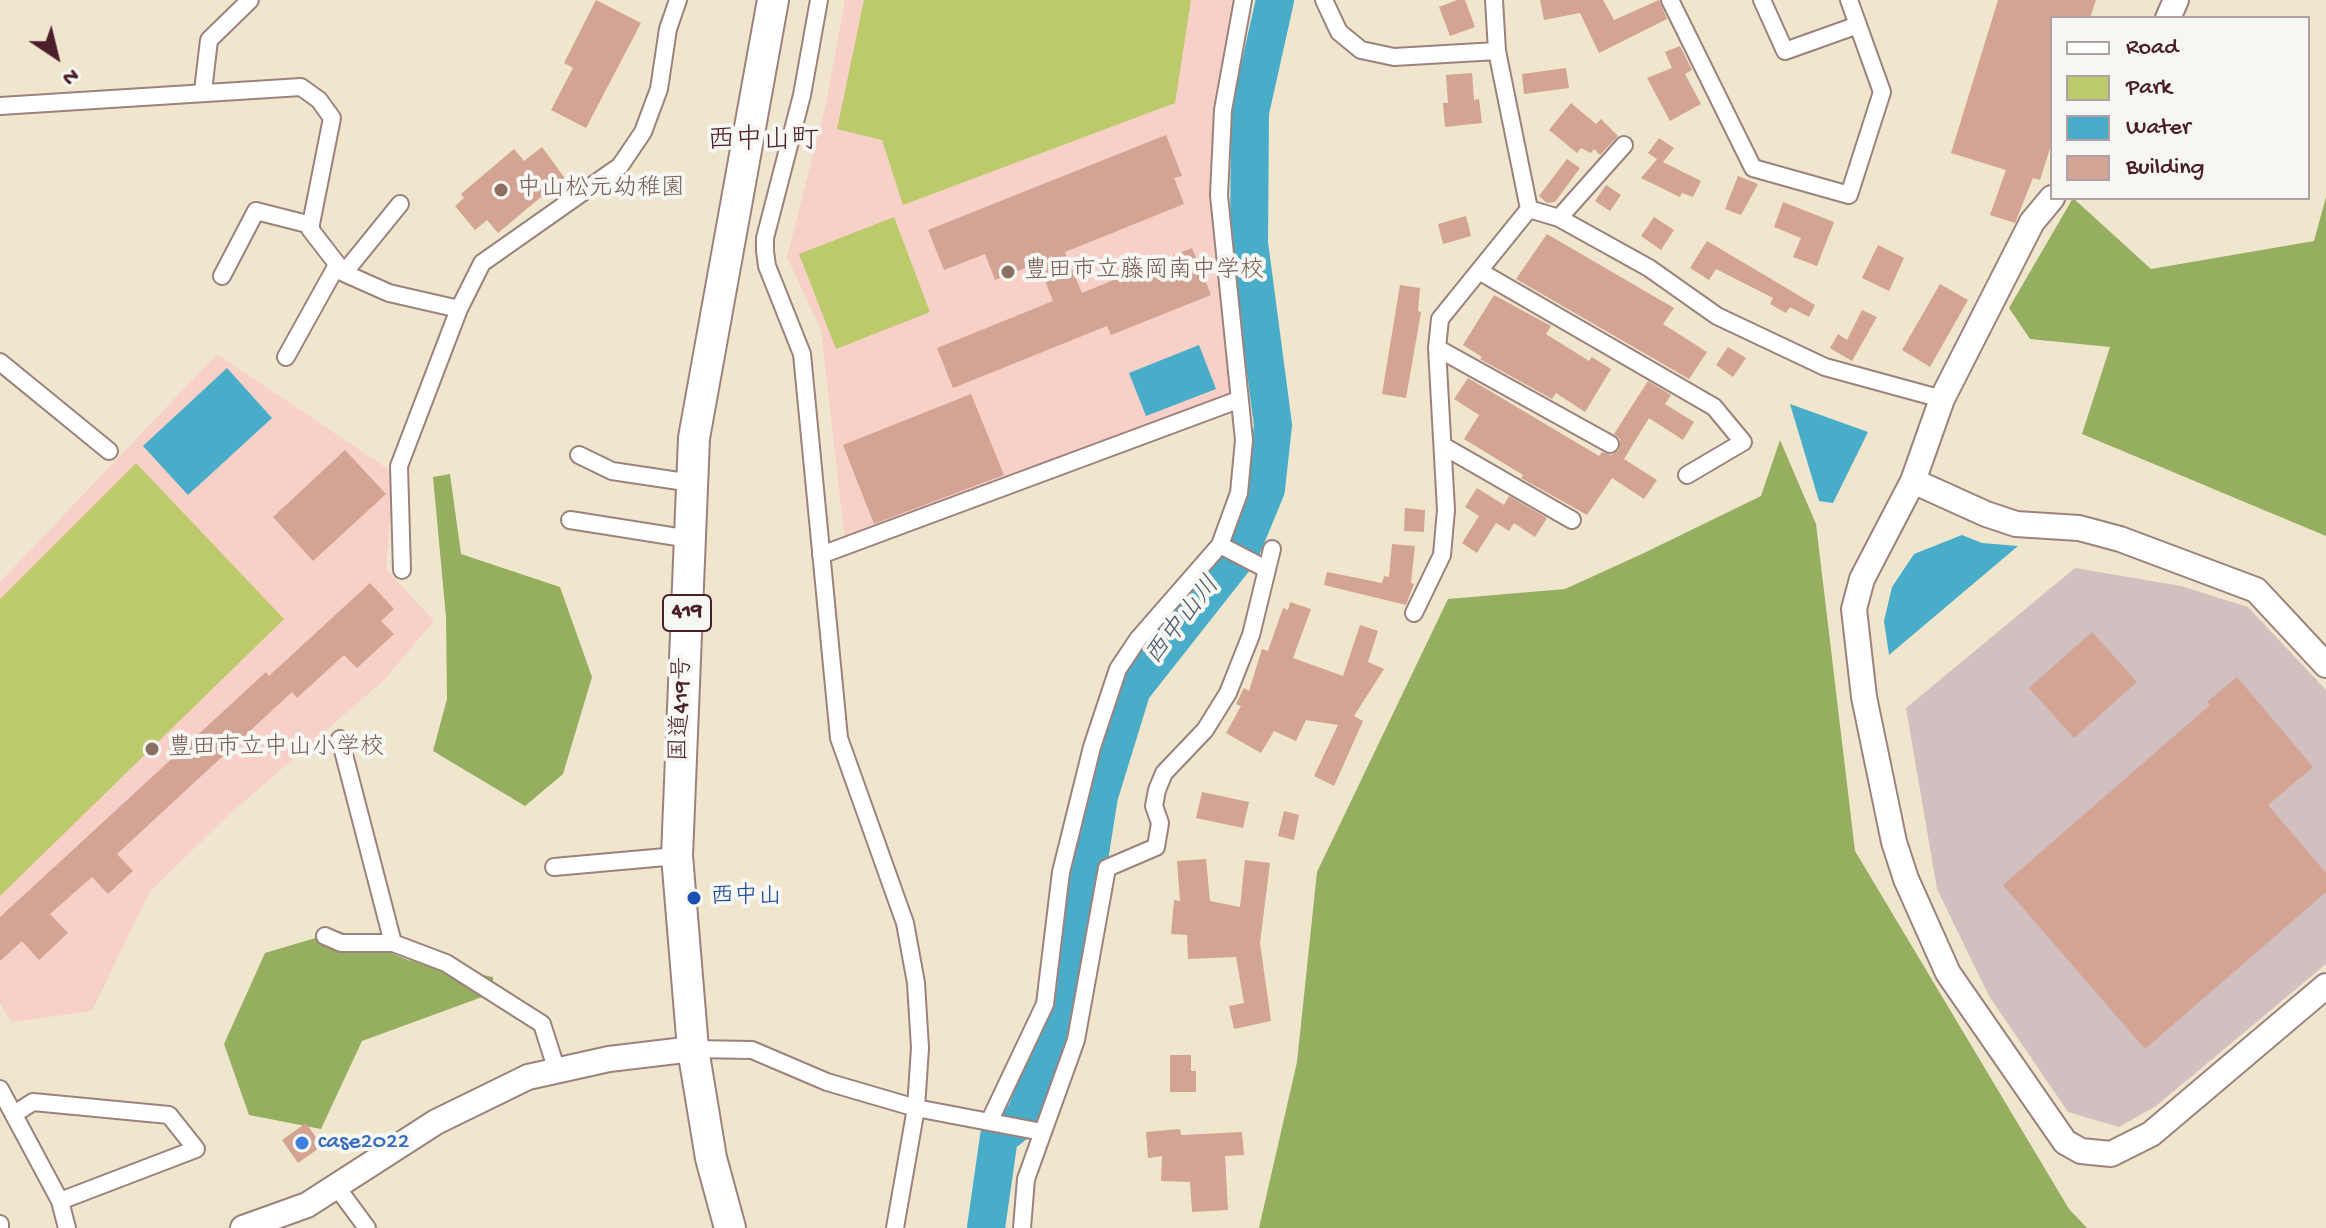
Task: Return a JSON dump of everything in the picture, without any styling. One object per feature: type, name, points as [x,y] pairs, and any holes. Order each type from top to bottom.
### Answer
[{"type":"highway","name":"国道419号","points":[[730,1228],[711,1158],[693,1049],[677,856],[697,422],[773,0]]},
{"type":"street","points":[[203,91],[209,40],[250,0]]},
{"type":"street","points":[[402,570],[399,466],[459,309],[482,263],[620,166],[643,132],[659,89],[668,29],[678,0]]},
{"type":"street","points":[[819,0],[802,95],[765,238],[765,251],[771,276],[802,354],[839,738],[901,910],[916,983],[920,1048],[916,1108],[895,1228]]},
{"type":"street","points":[[996,1122],[1045,1004],[1061,872],[1092,747],[1118,669],[1138,639],[1223,547],[1239,493],[1244,440],[1219,195],[1223,110],[1243,0]]},
{"type":"street","points":[[1324,0],[1339,32],[1361,50],[1394,57],[1497,51]]},
{"type":"street","points":[[1494,0],[1497,51],[1529,209]]},
{"type":"street","points":[[1670,0],[1753,168],[1849,195],[1882,92],[1849,0]]},
{"type":"street","points":[[1762,0],[1785,51],[1858,25]]},
{"type":"street","points":[[0,106],[301,87],[319,100],[332,118],[310,229],[341,269],[389,293],[459,309]]},
{"type":"street","points":[[1559,218],[1624,145]]},
{"type":"street","points":[[2050,200],[2032,222],[1942,399],[1913,481],[1862,579],[1854,609],[1864,697],[1894,842],[1906,879],[1948,973],[2065,1142],[2097,1155],[2125,1150],[2151,1134],[2326,986]]},
{"type":"street","points":[[286,357],[341,269],[400,204]]},
{"type":"street","points":[[1529,209],[1559,218],[1649,268],[1717,316],[1757,336],[1861,380],[1942,399]]},
{"type":"street","points":[[1414,613],[1442,555],[1445,447],[1437,348],[1440,319],[1529,209]]},
{"type":"street","points":[[222,276],[256,211],[311,225]]},
{"type":"street","points":[[1479,271],[1714,407],[1743,442],[1687,475]]},
{"type":"street","points":[[1437,348],[1610,444]]},
{"type":"street","points":[[0,362],[109,451]]},
{"type":"street","points":[[821,555],[1238,400]]},
{"type":"street","points":[[1445,447],[1572,520]]},
{"type":"street","points":[[579,455],[612,471],[692,483]]},
{"type":"street","points":[[1913,481],[2016,524],[2079,528],[2120,539],[2256,590],[2326,665]]},
{"type":"street","points":[[570,520],[690,539]]},
{"type":"street","points":[[1223,547],[1262,567]]},
{"type":"street","points":[[1022,1228],[1026,1179],[1076,1040],[1107,868],[1156,847],[1160,823],[1154,806],[1157,790],[1164,773],[1205,730],[1228,693],[1251,635],[1262,567],[1272,549]]},
{"type":"street","points":[[340,739],[393,943]]},
{"type":"street","points":[[554,867],[677,856]]},
{"type":"street","points":[[325,936],[341,943],[393,943],[446,963],[542,1024],[557,1071]]},
{"type":"street","points":[[243,1228],[307,1205],[436,1122],[528,1077],[609,1059],[693,1049],[752,1050],[827,1082],[916,1108],[1042,1132]]},
{"type":"street","points":[[0,1089],[60,1201],[67,1228]]},
{"type":"street","points":[[14,1114],[33,1102],[169,1115],[196,1149],[60,1201]]},
{"type":"street","points":[[336,1186],[367,1228]]},
{"type":"shaded area","name":"豊田市立藤岡南中学校","points":[[845,0],[1234,0],[1214,112],[1212,194],[1224,286],[1229,395],[845,541],[821,330],[787,257],[826,104]]},
{"type":"shaded area","name":"豊田市立中山小学校","points":[[217,354],[394,473],[386,569],[434,621],[384,680],[224,819],[149,893],[92,1011],[12,1022],[0,1004],[0,582]]},
{"type":"shaded area","points":[[2075,568],[2181,586],[2248,607],[2326,690],[2326,964],[2156,1106],[2119,1127],[2068,1112],[1989,996],[1937,889],[1906,708]]},
{"type":"green space","points":[[864,0],[1191,0],[1175,103],[903,205],[882,140],[837,129]]},
{"type":"green space","points":[[2326,197],[2326,536],[2082,434],[2110,347],[2030,339],[2009,308],[2072,200],[2151,269],[2314,241]]},
{"type":"green space","points":[[894,217],[930,312],[836,349],[799,254]]},
{"type":"green space","points":[[1780,440],[1816,524],[1855,851],[2069,1209],[2087,1228],[1259,1228],[1297,1062],[1317,872],[1448,599],[1565,589],[1644,553],[1761,496]]},
{"type":"green space","points":[[136,463],[284,619],[0,896],[0,599]]},
{"type":"green space","points":[[450,474],[461,554],[560,587],[592,677],[563,774],[525,806],[433,751],[447,699],[446,617],[433,477]]},
{"type":"green space","points":[[339,931],[408,960],[493,977],[493,993],[362,1041],[321,1129],[249,1115],[224,1044],[265,953]]},
{"type":"water","points":[[1199,345],[1216,389],[1146,416],[1129,373]]},
{"type":"water","points":[[227,368],[272,418],[188,495],[143,446]]},
{"type":"water","points":[[1790,404],[1868,432],[1833,503],[1819,501]]},
{"type":"water","points":[[1962,535],[1982,543],[2018,546],[1889,655],[1884,621],[1892,587],[1914,554]]},
{"type":"building","points":[[596,0],[641,23],[586,128],[551,110],[573,68],[564,63]]},
{"type":"building","points":[[1465,0],[1475,27],[1450,36],[1439,7]]},
{"type":"building","points":[[1540,0],[1603,0],[1614,20],[1659,0],[1667,19],[1599,53],[1580,13],[1544,20]]},
{"type":"building","points":[[1998,0],[2096,0],[2091,16],[2050,16],[2050,148],[2040,180],[2033,178],[2015,223],[1990,215],[2006,170],[1951,153]]},
{"type":"building","points":[[1680,46],[1692,70],[1685,74],[1701,104],[1670,121],[1647,78],[1672,68],[1665,52]]},
{"type":"building","points":[[1566,68],[1569,88],[1524,94],[1522,74]]},
{"type":"building","points":[[1472,73],[1474,100],[1479,99],[1482,123],[1445,127],[1443,103],[1448,103],[1446,75]]},
{"type":"building","points":[[1571,103],[1596,124],[1601,119],[1618,136],[1600,155],[1594,149],[1591,153],[1581,148],[1577,153],[1549,130]]},
{"type":"building","points":[[1166,135],[1182,176],[1174,178],[1184,204],[1065,252],[1082,293],[1192,248],[1211,295],[1111,335],[1107,326],[953,388],[937,348],[1053,301],[1038,263],[995,280],[985,254],[944,270],[928,230]]},
{"type":"building","points":[[1659,138],[1674,148],[1663,162],[1701,181],[1693,197],[1682,193],[1680,197],[1641,178],[1657,159],[1648,153]]},
{"type":"building","name":"中山松元幼稚園","points":[[542,147],[569,184],[552,198],[547,192],[498,233],[487,220],[475,230],[455,206],[464,198],[461,194],[514,149],[524,161]]},
{"type":"building","points":[[1567,159],[1580,168],[1555,202],[1547,203],[1539,196]]},
{"type":"building","points":[[1738,176],[1758,184],[1741,215],[1725,209]]},
{"type":"building","points":[[1606,185],[1621,195],[1610,211],[1595,201]]},
{"type":"building","points":[[1783,202],[1834,222],[1817,266],[1793,257],[1801,238],[1774,227]]},
{"type":"building","points":[[1466,216],[1471,236],[1443,244],[1438,224]]},
{"type":"building","points":[[1654,217],[1674,230],[1661,250],[1641,236]]},
{"type":"building","points":[[1547,234],[1674,308],[1663,324],[1707,352],[1689,379],[1516,279]]},
{"type":"building","points":[[1707,241],[1815,305],[1809,317],[1790,307],[1786,313],[1770,304],[1773,298],[1716,269],[1709,280],[1690,268]]},
{"type":"building","points":[[1878,245],[1904,258],[1889,291],[1862,278]]},
{"type":"building","points":[[1940,284],[1968,300],[1930,367],[1902,350]]},
{"type":"building","points":[[1400,285],[1420,288],[1418,311],[1421,312],[1406,398],[1382,394]]},
{"type":"building","points":[[1494,295],[1551,326],[1546,334],[1589,361],[1592,357],[1611,369],[1585,412],[1556,393],[1552,399],[1480,359],[1482,357],[1463,345]]},
{"type":"building","points":[[1862,310],[1877,317],[1852,361],[1830,348],[1838,334],[1847,340]]},
{"type":"building","points":[[1728,347],[1746,358],[1733,377],[1716,365]]},
{"type":"building","points":[[1468,378],[1599,456],[1602,452],[1611,455],[1619,450],[1620,439],[1614,434],[1648,381],[1671,395],[1665,404],[1694,422],[1683,440],[1649,418],[1624,459],[1657,480],[1644,499],[1612,478],[1587,515],[1521,478],[1523,475],[1464,439],[1479,415],[1454,399]]},
{"type":"building","points":[[971,394],[1004,475],[874,524],[843,445]]},
{"type":"building","points":[[345,450],[386,494],[313,561],[273,517]]},
{"type":"building","points":[[1477,488],[1504,505],[1509,496],[1547,518],[1535,537],[1514,523],[1509,531],[1496,523],[1477,553],[1462,543],[1479,516],[1465,507]]},
{"type":"building","points":[[1405,508],[1425,510],[1424,532],[1404,531]]},
{"type":"building","points":[[1392,544],[1415,546],[1411,583],[1414,584],[1406,605],[1324,585],[1327,572],[1382,583],[1384,576],[1389,577]]},
{"type":"building","points":[[370,583],[394,609],[381,621],[394,634],[357,668],[344,655],[297,698],[292,692],[117,854],[133,871],[108,894],[92,877],[50,914],[68,933],[39,960],[22,941],[0,961],[0,917],[266,672],[269,676]]},
{"type":"building","points":[[1290,602],[1311,609],[1293,658],[1343,676],[1360,625],[1378,631],[1368,662],[1384,669],[1354,716],[1363,721],[1334,786],[1314,776],[1338,725],[1306,720],[1296,741],[1274,731],[1261,753],[1226,733],[1241,706],[1236,704],[1244,688],[1249,691],[1262,649],[1268,651],[1283,608],[1288,610]]},
{"type":"building","points":[[2092,632],[2137,682],[2074,738],[2029,688]]},
{"type":"building","points":[[2237,677],[2313,767],[2268,805],[2326,873],[2326,892],[2145,1049],[2003,885],[2210,705],[2207,702]]},
{"type":"building","points":[[1202,792],[1249,802],[1243,828],[1196,818]]},
{"type":"building","points":[[1284,811],[1299,815],[1294,840],[1278,836]]},
{"type":"building","points":[[1206,859],[1210,901],[1240,907],[1245,860],[1270,863],[1260,943],[1271,1021],[1234,1029],[1229,1006],[1244,1003],[1236,957],[1188,959],[1187,935],[1171,934],[1174,900],[1180,901],[1177,861]]},
{"type":"building","points":[[1170,1055],[1191,1055],[1191,1071],[1196,1071],[1196,1092],[1170,1092]]},
{"type":"building","name":"case2022","points":[[306,1123],[322,1146],[298,1163],[282,1140]]},
{"type":"building","points":[[1180,1129],[1181,1135],[1242,1132],[1244,1155],[1225,1156],[1228,1210],[1192,1212],[1190,1182],[1161,1181],[1162,1156],[1148,1158],[1146,1132]]},
{"type":"waterway","name":"西中山川","points":[[986,1228],[999,1137],[1025,1116],[1043,1068],[1074,954],[1099,796],[1132,689],[1240,552],[1266,489],[1273,425],[1249,243],[1250,112],[1275,0]]},
{"type":"place","name":"中山松元幼稚園","points":[[501,190]]},
{"type":"place","name":"豊田市立藤岡南中学校","points":[[1008,272]]},
{"type":"place","name":"豊田市立中山小学校","points":[[152,749]]},
{"type":"place","name":"西中山","points":[[694,898]]},
{"type":"place","name":"case2022","points":[[302,1143]]},
{"type":"district","name":"西中山町","points":[[763,143]]}]
